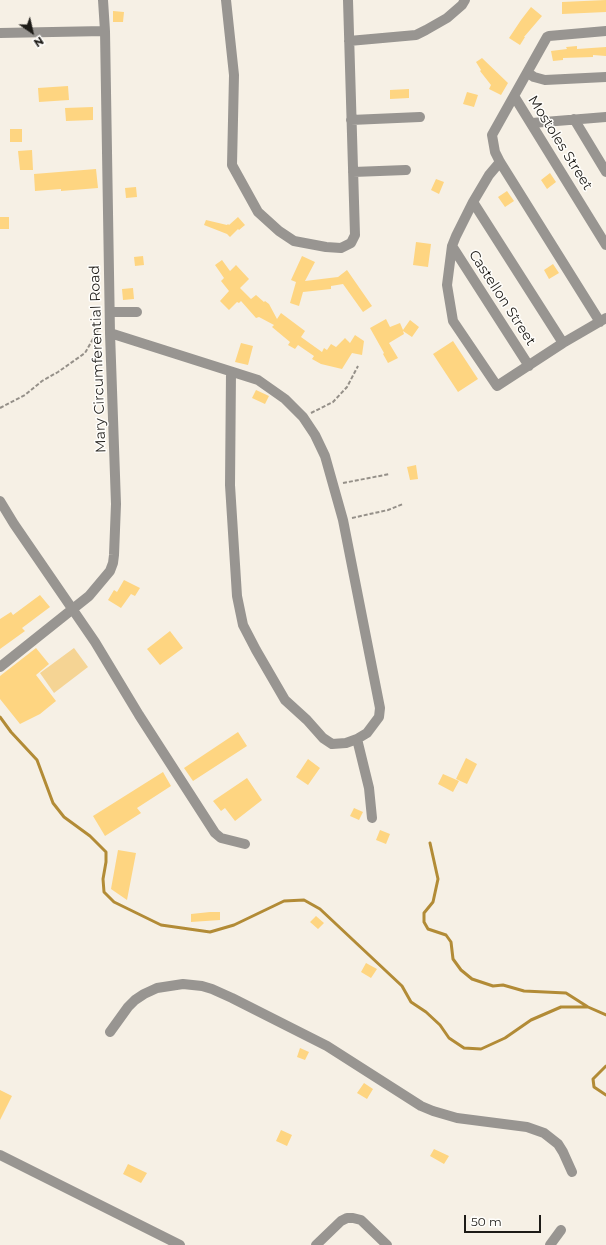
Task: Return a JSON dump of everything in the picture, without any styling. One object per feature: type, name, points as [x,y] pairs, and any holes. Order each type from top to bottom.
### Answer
[{"type":"street","name":"Mary Circumferential Road","points":[[0,667],[89,596],[110,571],[113,563],[116,504],[110,333],[105,31],[103,0]]},
{"type":"street","points":[[226,0],[234,75],[232,165],[258,212],[279,230],[294,241],[333,248],[347,246],[351,243],[355,235],[348,41],[348,0]]},
{"type":"street","points":[[348,41],[416,35],[447,18],[462,5],[465,0]]},
{"type":"street","points":[[0,33],[105,31]]},
{"type":"street","points":[[500,162],[489,175],[473,202],[452,246],[447,285],[453,321],[497,386],[563,343],[603,320],[500,162],[495,152],[492,135],[547,37],[606,31]]},
{"type":"street","points":[[528,73],[534,77],[545,80],[606,76]]},
{"type":"street","name":"Mostoles Street","points":[[514,96],[606,245]]},
{"type":"street","points":[[351,120],[420,117]]},
{"type":"street","points":[[532,123],[606,117]]},
{"type":"street","points":[[574,120],[606,172]]},
{"type":"street","points":[[353,172],[406,170]]},
{"type":"street","points":[[473,202],[563,343]]},
{"type":"street","name":"Castellon Street","points":[[452,246],[529,366]]},
{"type":"street","points":[[110,317],[137,312]]},
{"type":"street","points":[[110,333],[258,380],[285,399],[303,417],[315,435],[326,456],[343,520],[380,708],[379,717],[367,733],[357,739],[332,744],[323,738],[307,720],[285,700],[243,625],[237,596],[230,485],[231,372]]},
{"type":"street","points":[[0,501],[14,524],[96,642],[139,715],[215,833],[221,838],[245,844]]},
{"type":"street","points":[[357,739],[369,788],[372,818]]},
{"type":"street","points":[[110,1032],[128,1007],[144,994],[158,988],[182,984],[212,988],[327,1046],[421,1106],[452,1117],[527,1127],[544,1133],[558,1144],[572,1172]]},
{"type":"street","points":[[0,1155],[180,1245]]},
{"type":"street","points":[[316,1245],[340,1221],[347,1218],[353,1218],[361,1220],[387,1245]]},
{"type":"street","points":[[550,1245],[561,1230]]},
{"type":"path","points":[[0,408],[25,395],[42,381],[85,353],[101,326],[110,317]]},
{"type":"path","points":[[303,417],[332,402],[346,387],[358,366]]},
{"type":"path","points":[[334,485],[390,474]]},
{"type":"path","points":[[343,520],[388,510],[403,504]]},
{"type":"shaded area","points":[[74,648],[88,667],[54,693],[40,673]]},
{"type":"building","points":[[606,0],[606,12],[562,14],[562,2]]},
{"type":"building","points":[[531,7],[542,16],[524,37],[520,45],[509,38]]},
{"type":"building","points":[[113,11],[124,12],[123,22],[113,22]]},
{"type":"building","points":[[577,46],[577,49],[606,47],[606,56],[593,55],[593,57],[563,58],[563,60],[553,61],[551,51]]},
{"type":"building","points":[[482,58],[508,83],[501,95],[489,89],[491,85],[480,71],[481,70],[476,62]]},
{"type":"building","points":[[68,86],[69,100],[39,102],[38,88]]},
{"type":"building","points":[[409,89],[409,98],[390,99],[390,90]]},
{"type":"building","points":[[467,92],[478,95],[474,107],[463,104]]},
{"type":"building","points":[[93,107],[93,120],[66,121],[65,108]]},
{"type":"building","points":[[10,129],[22,129],[22,142],[10,142]]},
{"type":"building","points":[[32,150],[33,170],[20,170],[18,151]]},
{"type":"building","points":[[96,169],[98,188],[61,191],[61,189],[35,191],[34,174]]},
{"type":"building","points":[[550,173],[556,182],[547,189],[541,180]]},
{"type":"building","points":[[436,179],[444,182],[439,194],[431,190]]},
{"type":"building","points":[[136,187],[137,197],[126,198],[125,188]]},
{"type":"building","points":[[507,191],[514,201],[505,207],[498,197]]},
{"type":"building","points":[[0,217],[9,217],[9,229],[0,229]]},
{"type":"building","points":[[238,217],[245,225],[239,230],[238,229],[230,237],[227,234],[204,225],[206,220],[229,225]]},
{"type":"building","points":[[416,242],[431,244],[428,267],[413,265]]},
{"type":"building","points":[[143,256],[144,265],[135,266],[134,257]]},
{"type":"building","points":[[302,256],[315,262],[305,281],[338,277],[347,270],[372,306],[363,312],[343,284],[331,286],[331,289],[303,292],[299,306],[290,303],[296,282],[291,280]]},
{"type":"building","points":[[222,260],[230,271],[236,265],[249,279],[240,288],[251,299],[256,295],[264,302],[265,301],[269,304],[277,319],[281,313],[305,331],[301,337],[322,352],[324,348],[327,350],[331,344],[336,347],[345,338],[350,343],[355,335],[364,341],[362,355],[352,353],[342,369],[321,364],[312,359],[314,356],[298,345],[295,349],[288,345],[290,342],[272,327],[274,325],[259,317],[256,318],[241,301],[239,303],[237,302],[229,310],[220,301],[229,291],[221,281],[224,278],[215,265]]},
{"type":"building","points":[[553,264],[559,273],[549,279],[544,270]]},
{"type":"building","points":[[133,288],[134,299],[123,300],[122,289]]},
{"type":"building","points":[[386,319],[390,327],[400,323],[403,330],[410,320],[419,327],[412,337],[403,331],[404,334],[389,343],[398,358],[388,363],[370,328]]},
{"type":"building","points":[[453,341],[478,379],[458,392],[433,354]]},
{"type":"building","points":[[241,343],[253,346],[248,365],[235,362]]},
{"type":"building","points":[[256,390],[269,396],[265,404],[252,398]]},
{"type":"building","points":[[416,465],[418,479],[410,480],[407,467]]},
{"type":"building","points":[[124,580],[140,588],[135,596],[131,594],[121,608],[108,600],[114,590],[117,592]]},
{"type":"building","points":[[40,595],[50,607],[22,628],[25,631],[0,649],[0,619],[11,612],[13,615]]},
{"type":"building","points":[[170,631],[183,648],[160,665],[147,649]]},
{"type":"building","points":[[36,648],[49,664],[36,675],[56,701],[40,714],[20,724],[0,699],[0,676]]},
{"type":"building","points":[[238,732],[247,746],[193,781],[184,768]]},
{"type":"building","points":[[466,758],[477,764],[467,784],[456,779]]},
{"type":"building","points":[[308,759],[320,768],[308,785],[296,777]]},
{"type":"building","points":[[163,772],[171,786],[137,808],[141,813],[105,836],[93,816]]},
{"type":"building","points":[[443,774],[459,781],[453,792],[438,784]]},
{"type":"building","points":[[247,778],[262,800],[235,821],[225,808],[221,811],[213,801]]},
{"type":"building","points":[[354,808],[363,812],[359,820],[350,816]]},
{"type":"building","points":[[380,830],[390,834],[386,844],[376,840]]},
{"type":"building","points":[[118,850],[136,853],[127,900],[111,889]]},
{"type":"building","points":[[220,912],[220,920],[191,922],[191,914]]},
{"type":"building","points":[[316,916],[324,923],[318,929],[310,922]]},
{"type":"building","points":[[366,963],[377,969],[371,978],[361,972]]},
{"type":"building","points":[[300,1048],[309,1052],[305,1060],[297,1057]]},
{"type":"building","points":[[364,1083],[373,1089],[367,1099],[357,1093]]},
{"type":"building","points":[[0,1090],[12,1096],[0,1120]]},
{"type":"building","points":[[281,1130],[292,1135],[287,1146],[276,1141]]},
{"type":"building","points":[[434,1149],[449,1156],[444,1164],[430,1156]]},
{"type":"building","points":[[128,1164],[147,1173],[141,1183],[123,1174]]},
{"type":"waterway","points":[[0,717],[11,732],[37,760],[53,803],[64,817],[90,836],[106,852],[103,879],[104,892],[114,902],[161,925],[210,932],[234,925],[284,901],[304,900],[320,909],[402,986],[411,1002],[426,1012],[440,1025],[449,1038],[464,1048],[481,1049],[505,1038],[531,1020],[561,1007],[588,1007]]},
{"type":"waterway","points":[[430,843],[438,879],[433,902],[424,913],[424,922],[428,929],[446,935],[451,942],[453,959],[461,970],[472,979],[493,986],[503,985],[524,991],[566,993],[588,1007],[606,1015]]},
{"type":"waterway","points":[[606,1066],[593,1079],[594,1087],[606,1095]]}]
